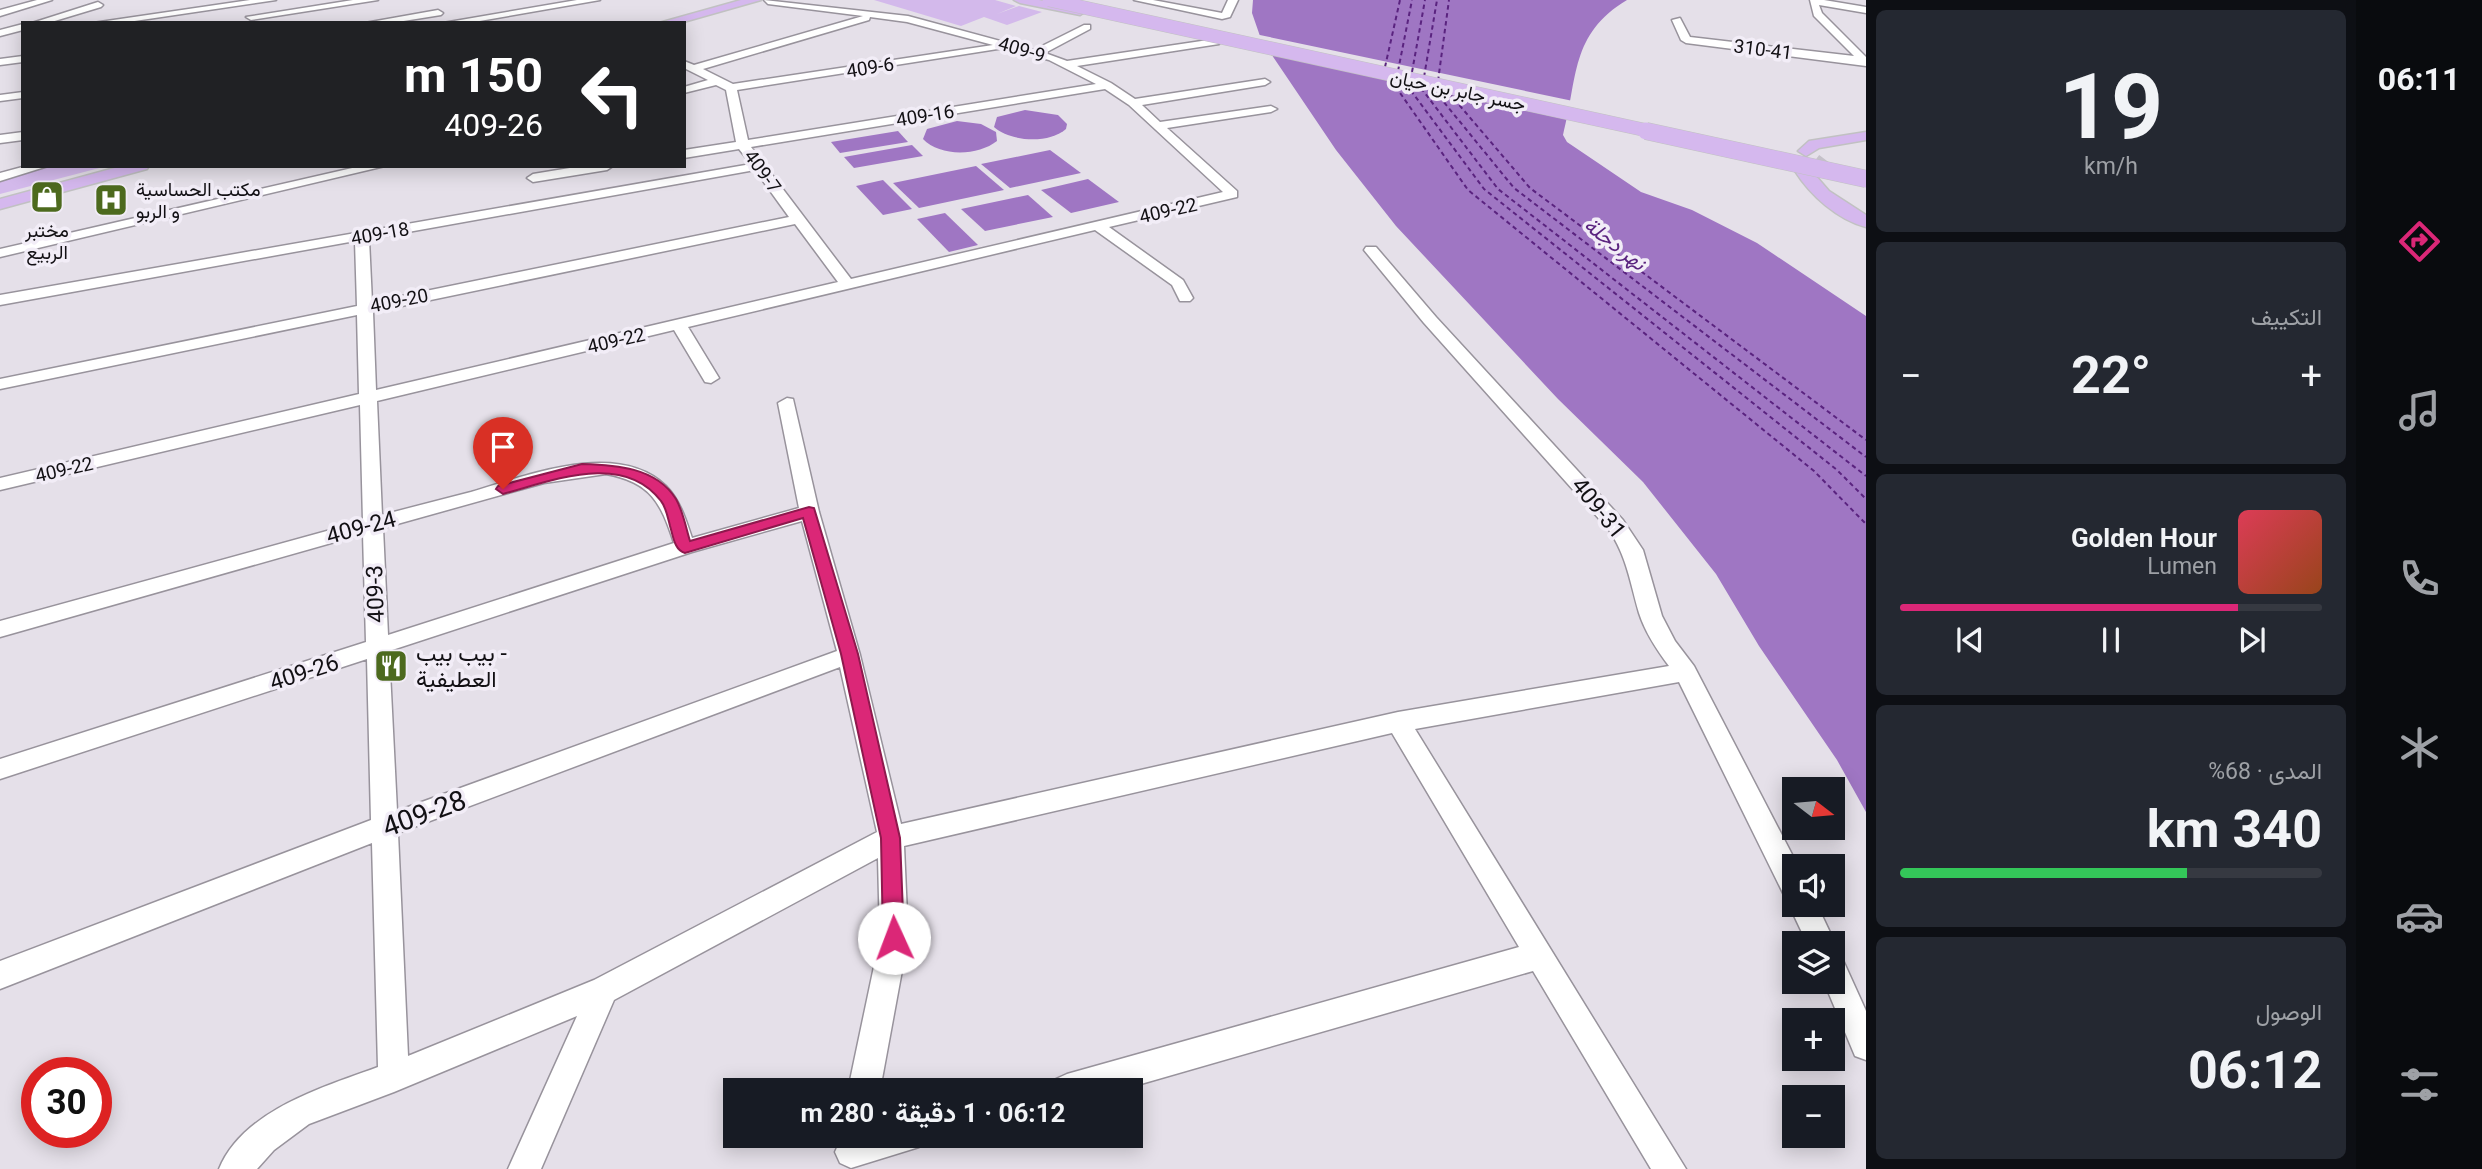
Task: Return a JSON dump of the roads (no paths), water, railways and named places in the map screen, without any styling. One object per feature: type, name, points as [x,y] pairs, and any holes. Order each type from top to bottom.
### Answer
[{"type":"main road","points":[[672,21],[734,2],[765,0]]},
{"type":"main road","points":[[686,22],[765,0]]},
{"type":"main road","points":[[1020,0],[1143,20]]},
{"type":"main road","name":"جسر جابر بن حيان","points":[[1049,0],[1866,170]]},
{"type":"main road","name":"جسر جابر بن حيان","points":[[1071,0],[1143,20],[1866,179]]},
{"type":"main road","points":[[1084,0],[1143,20]]},
{"type":"main road","points":[[1806,151],[1814,144],[1866,136]]},
{"type":"main road","points":[[1829,156],[1843,148],[1866,143]]},
{"type":"main road","points":[[0,197],[108,168]]},
{"type":"main road","points":[[0,204],[134,168]]},
{"type":"main road","points":[[1803,171],[1811,185],[1830,201],[1866,222]]},
{"type":"main road","points":[[1824,176],[1831,186],[1866,211]]},
{"type":"street","points":[[0,13],[47,0]]},
{"type":"street","points":[[112,21],[271,0]]},
{"type":"street","points":[[244,18],[373,0]]},
{"type":"street","points":[[419,21],[492,19],[595,0]]},
{"type":"street","name":"409-9","points":[[765,0],[908,19],[1009,45],[1067,64],[1107,85],[1133,103],[1232,194]]},
{"type":"street","points":[[1139,0],[1210,20],[1227,15],[1233,0]]},
{"type":"street","points":[[1864,61],[1817,14],[1816,1],[1866,10]]},
{"type":"street","points":[[433,2],[443,20]]},
{"type":"street","points":[[43,21],[99,3],[97,21]]},
{"type":"street","points":[[689,67],[875,15]]},
{"type":"street","name":"310-41","points":[[1677,20],[1686,40],[1864,61]]},
{"type":"street","points":[[1036,53],[1087,27]]},
{"type":"street","points":[[0,33],[21,28]]},
{"type":"street","points":[[1067,64],[1215,42]]},
{"type":"street","name":"409-6","points":[[731,88],[1009,45]]},
{"type":"street","points":[[0,62],[21,58]]},
{"type":"street","points":[[689,67],[731,88]]},
{"type":"street","points":[[686,89],[717,81]]},
{"type":"street","points":[[1133,103],[1265,82]]},
{"type":"street","name":"409-16","points":[[686,154],[1107,85]]},
{"type":"street","name":"409-7","points":[[731,88],[743,145],[848,286]]},
{"type":"street","points":[[0,98],[21,95]]},
{"type":"street","points":[[1160,125],[1271,109]]},
{"type":"street","points":[[0,139],[21,136]]},
{"type":"street","name":"409-18","points":[[0,300],[760,166]]},
{"type":"street","points":[[0,177],[34,168]]},
{"type":"street","points":[[0,253],[370,168]]},
{"type":"street","points":[[525,168],[533,178],[530,206]]},
{"type":"street","points":[[533,178],[595,168]]},
{"type":"street","name":"409-22","points":[[0,484],[1232,194]]},
{"type":"street","name":"409-20","points":[[0,384],[798,219]]},
{"type":"street","points":[[1098,226],[1178,283],[1185,298]]},
{"type":"street","name":"409-3","points":[[362,236],[394,1077]]},
{"type":"street","name":"409-31","points":[[1371,250],[1430,320],[1616,525],[1633,550],[1651,616],[1666,646],[1686,672],[1782,862]]},
{"type":"street","points":[[680,325],[710,378]]},
{"type":"street","points":[[787,403],[809,512],[849,654],[891,838],[894,938],[866,1078]]},
{"type":"street","name":"409-24","points":[[0,629],[373,524],[582,469],[620,470],[652,483],[670,501],[685,547]]},
{"type":"street","name":"409-26","points":[[0,769],[685,547],[809,512]]},
{"type":"street","name":"409-28","points":[[0,975],[384,827],[849,654]]},
{"type":"street","points":[[235,1169],[263,1139],[299,1112],[394,1077],[604,989],[891,838],[1398,722],[1686,672]]},
{"type":"street","points":[[1398,722],[1670,1169]]},
{"type":"street","points":[[1109,1078],[1540,955]]},
{"type":"street","points":[[524,1169],[604,989]]},
{"type":"street","points":[[1843,994],[1866,1045]]},
{"type":"water","name":"نهر دجلة","points":[[1253,0],[1627,0],[1608,13],[1595,27],[1579,59],[1563,135],[1567,142],[1641,192],[1692,210],[1757,243],[1866,316],[1866,812],[1837,760],[1759,646],[1716,574],[1643,482],[1558,399],[1396,226],[1336,150],[1261,39],[1252,13]]},
{"type":"water","points":[[1025,110],[1058,115],[1067,124],[1066,129],[1050,137],[1030,139],[1010,136],[994,127],[997,117]]},
{"type":"water","points":[[957,121],[981,124],[996,132],[997,141],[980,150],[959,152],[939,149],[923,139],[927,129]]},
{"type":"water","points":[[898,131],[908,142],[840,153],[831,142]]},
{"type":"water","points":[[912,145],[923,156],[854,168],[844,157]]},
{"type":"water","points":[[1050,150],[1081,173],[1010,188],[981,164]]},
{"type":"water","points":[[976,166],[1004,190],[919,208],[893,183]]},
{"type":"water","points":[[1088,179],[1119,202],[1071,213],[1041,190]]},
{"type":"water","points":[[883,180],[912,209],[883,215],[856,186]]},
{"type":"water","points":[[1028,195],[1053,217],[985,231],[961,209]]},
{"type":"water","points":[[945,213],[978,245],[949,252],[917,219]]},
{"type":"tunnel","points":[[1824,176],[1823,164],[1829,156]]},
{"type":"place","name":"مختبر الربيع","points":[[47,197]]},
{"type":"place","name":"مكتب الحساسية و الربو","points":[[111,200]]},
{"type":"place","name":"بيب بيب - العطيفية","points":[[391,666]]}]
